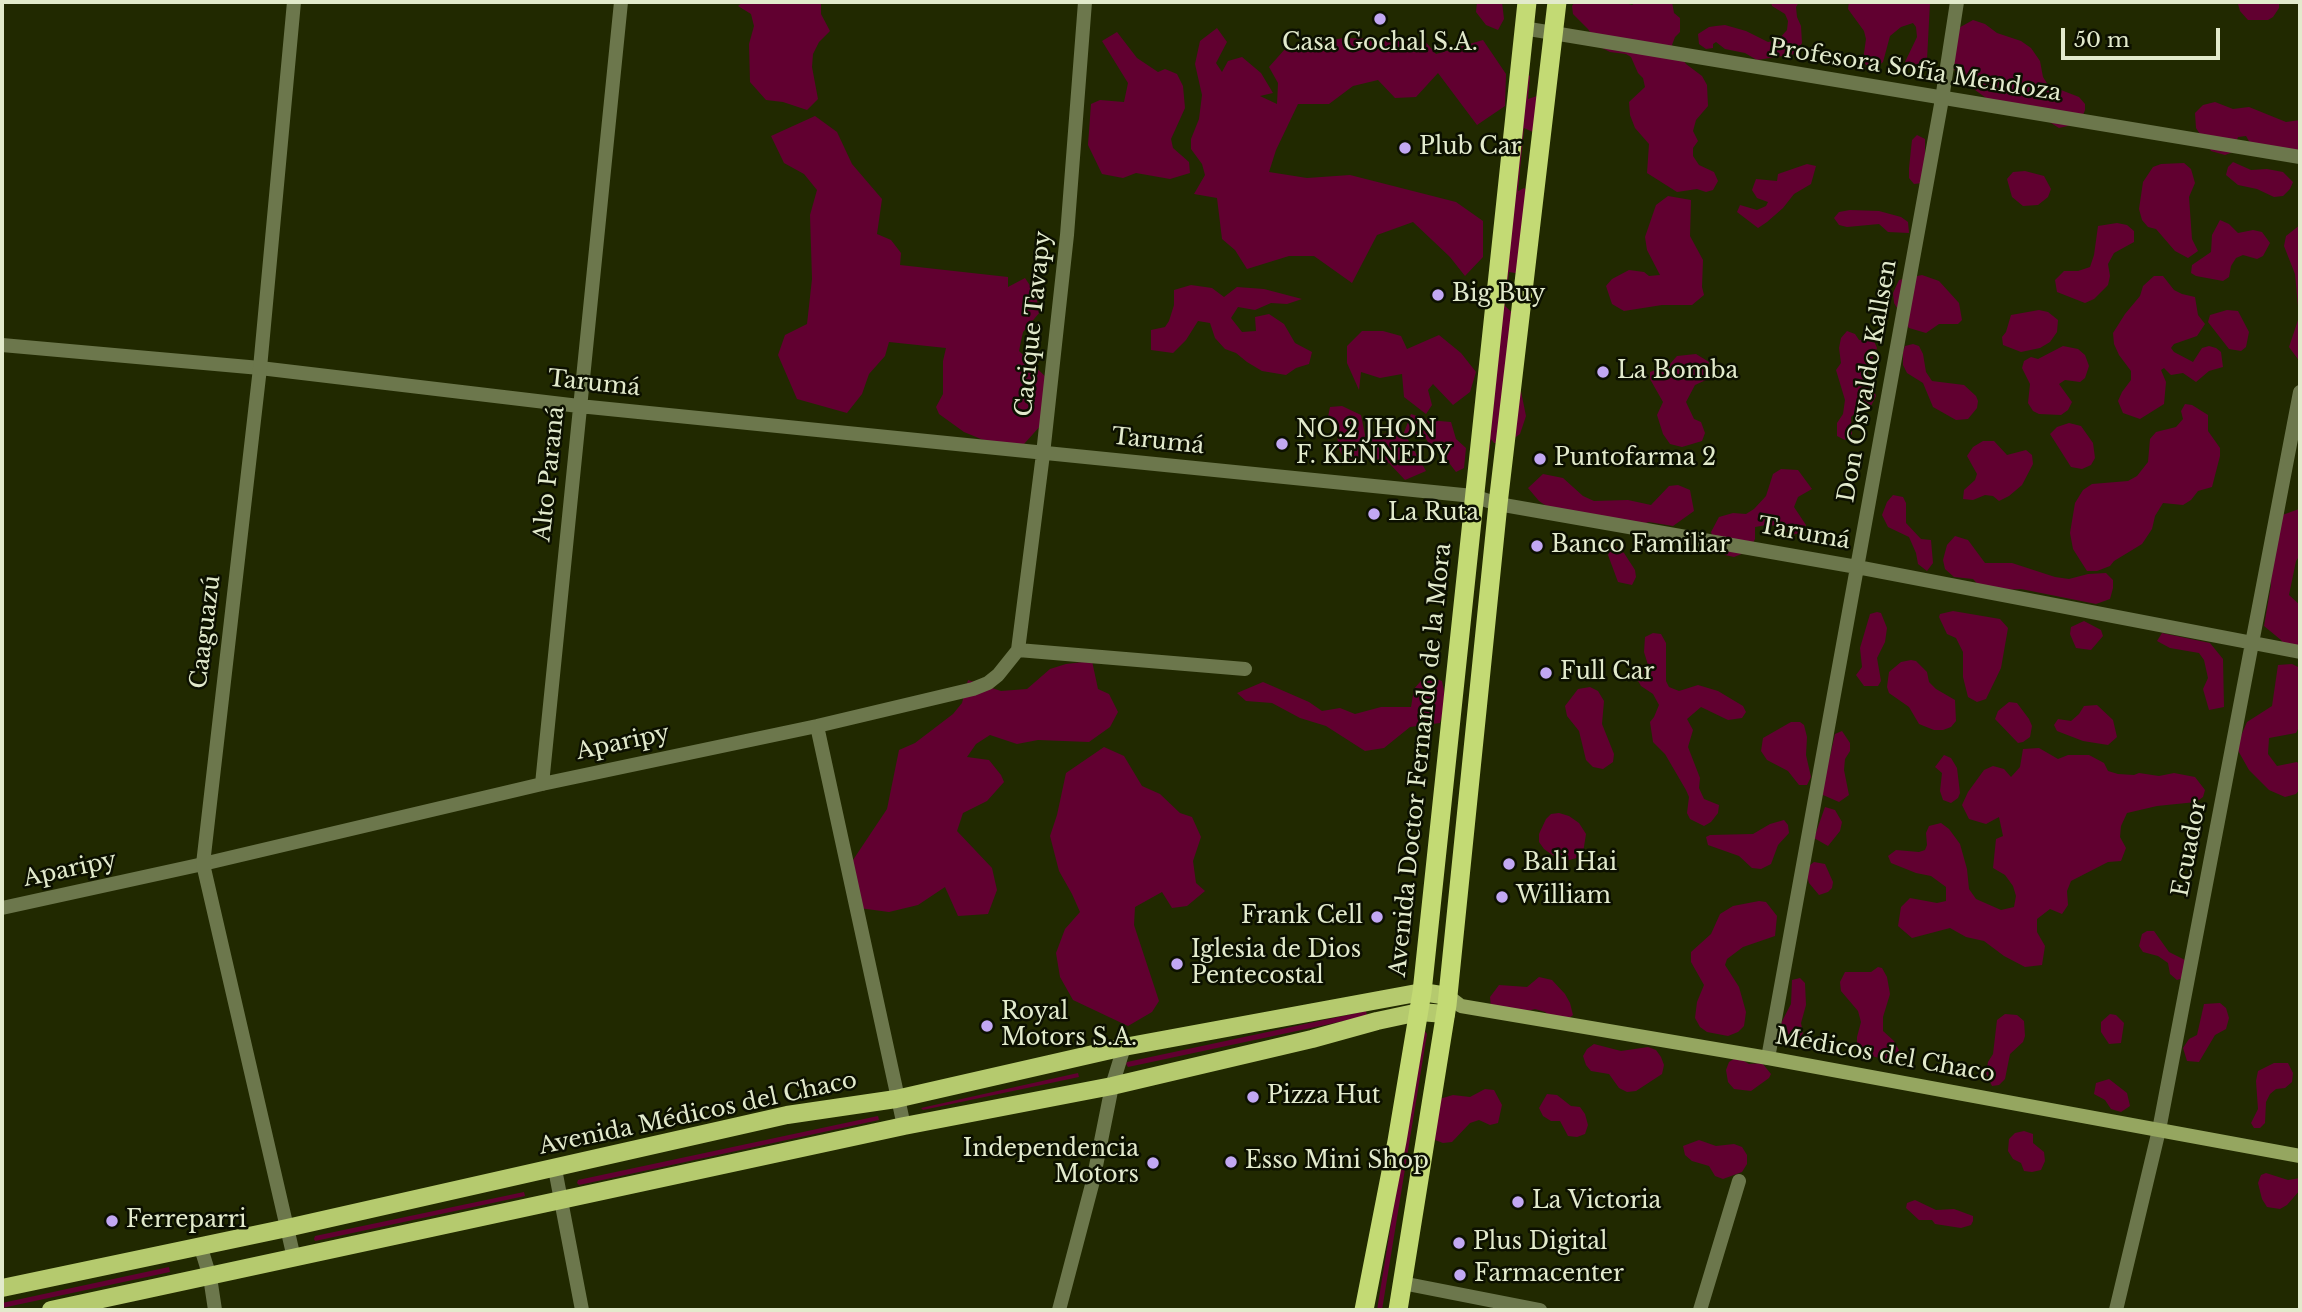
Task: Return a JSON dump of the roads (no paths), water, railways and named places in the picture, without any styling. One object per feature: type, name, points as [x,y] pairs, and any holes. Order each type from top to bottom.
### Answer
[{"type":"highway","name":"Avenida Doctor Fernando de la Mora","points":[[1364,1310],[1398,1141],[1422,992],[1527,2]]},
{"type":"highway","points":[[1398,1310],[1451,1005],[1497,504],[1557,2]]},
{"type":"main road","name":"Avenida Médicos del Chaco","points":[[2,1289],[288,1228],[787,1115],[896,1099],[1124,1047],[1422,992],[1451,1005]]},
{"type":"main road","points":[[51,1310],[904,1126],[1112,1086],[1451,1005]]},
{"type":"main road","name":"Médicos del Chaco","points":[[1451,1005],[1768,1058],[2300,1156]]},
{"type":"street","name":"Caaguazú","points":[[294,2],[260,368],[203,864],[294,1258]]},
{"type":"street","name":"Alto Paraná","points":[[542,783],[621,2]]},
{"type":"street","name":"Cacique Tavapy","points":[[1018,650],[1067,235],[1085,2]]},
{"type":"street","name":"Don Osvaldo Kallsen","points":[[1768,1058],[1942,99],[1957,2]]},
{"type":"street","name":"Profesora Sofía Mendoza","points":[[1523,28],[2300,157]]},
{"type":"street","name":"Tarumá","points":[[2,345],[260,368],[579,406],[1473,496],[1497,504],[1857,567],[2300,652]]},
{"type":"street","name":"Ecuador","points":[[2116,1310],[2159,1130],[2252,644],[2297,431],[2300,392]]},
{"type":"street","name":"Aparipy","points":[[2,908],[203,864],[542,783],[817,726],[973,689],[999,675],[1018,650]]},
{"type":"street","points":[[1018,650],[1245,669]]},
{"type":"street","points":[[817,726],[904,1126]]},
{"type":"street","points":[[1059,1310],[1093,1181],[1112,1086],[1124,1047]]},
{"type":"street","points":[[555,1168],[582,1310]]},
{"type":"street","points":[[1700,1310],[1739,1181]]},
{"type":"street","points":[[200,1245],[210,1277],[215,1310]]},
{"type":"street","points":[[1402,1283],[1540,1310]]},
{"type":"place","name":"Casa Gochal S.A.","points":[[1380,19]]},
{"type":"place","name":"Plub Car","points":[[1405,148]]},
{"type":"place","name":"Big Buy","points":[[1438,295]]},
{"type":"place","name":"La Bomba","points":[[1603,372]]},
{"type":"place","name":"NO.2 JHON F. KENNEDY","points":[[1282,444]]},
{"type":"place","name":"Puntofarma 2","points":[[1540,459]]},
{"type":"place","name":"La Ruta","points":[[1374,514]]},
{"type":"place","name":"Banco Familiar","points":[[1537,546]]},
{"type":"place","name":"Full Car","points":[[1546,673]]},
{"type":"place","name":"Bali Hai","points":[[1509,864]]},
{"type":"place","name":"William","points":[[1502,897]]},
{"type":"place","name":"Frank Cell","points":[[1377,917]]},
{"type":"place","name":"Iglesia de Dios Pentecostal","points":[[1177,964]]},
{"type":"place","name":"Royal Motors S.A.","points":[[987,1026]]},
{"type":"place","name":"Pizza Hut","points":[[1253,1097]]},
{"type":"place","name":"Esso Mini Shop","points":[[1231,1162]]},
{"type":"place","name":"Independencia Motors","points":[[1153,1163]]},
{"type":"place","name":"La Victoria","points":[[1518,1202]]},
{"type":"place","name":"Ferreparri","points":[[112,1221]]},
{"type":"place","name":"Plus Digital","points":[[1459,1243]]},
{"type":"place","name":"Farmacenter","points":[[1460,1275]]}]
